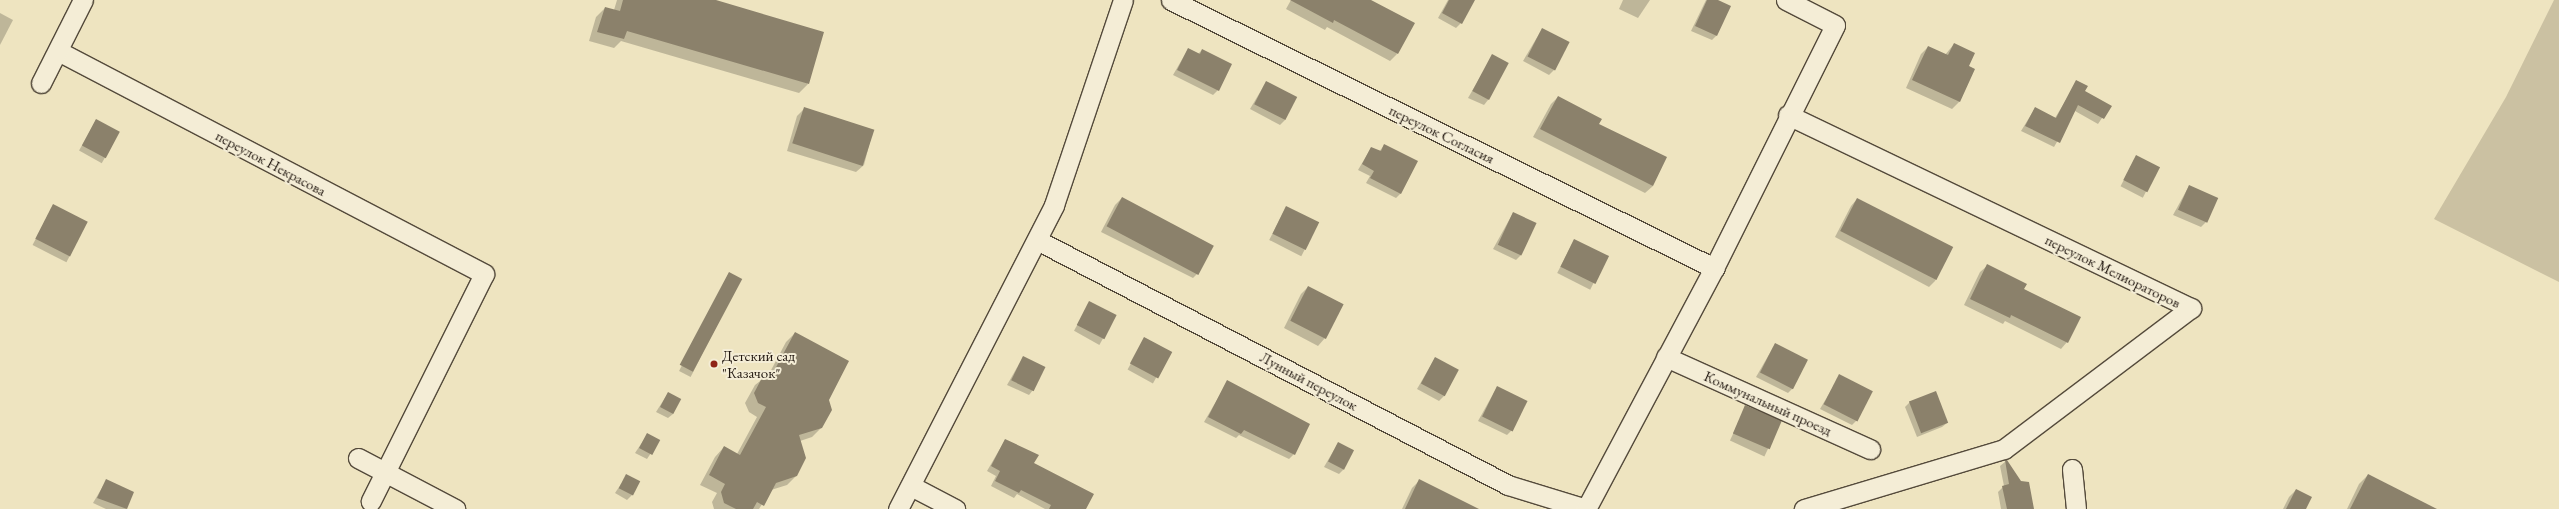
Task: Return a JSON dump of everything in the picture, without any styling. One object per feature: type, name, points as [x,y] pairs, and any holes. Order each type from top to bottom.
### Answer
[{"type":"street","points":[[41,82],[83,0]]},
{"type":"street","points":[[898,509],[1054,205],[1123,0]]},
{"type":"street","points":[[1586,509],[1714,268],[1788,115],[1835,25],[1786,0]]},
{"type":"street","name":"переулок Согласия","points":[[1182,3],[1714,268]]},
{"type":"street","name":"переулок Некрасова","points":[[58,51],[484,274],[385,473]]},
{"type":"street","name":"переулок Мелиораторов","points":[[1788,115],[2191,308],[2004,449],[1804,509]]},
{"type":"street","name":"Лунный переулок","points":[[1037,240],[1508,485],[1586,509]]},
{"type":"street","name":"Коммунальный проезд","points":[[1666,357],[1870,449]]},
{"type":"street","points":[[358,458],[455,509]]},
{"type":"street","points":[[2072,469],[2076,509]]},
{"type":"street","points":[[371,501],[385,473]]},
{"type":"street","points":[[911,486],[954,509]]},
{"type":"shaded area","points":[[2554,0],[2559,0],[2559,282],[2434,219],[2506,97]]},
{"type":"building","points":[[623,0],[716,0],[824,32],[809,84],[627,31],[624,39],[597,32],[605,7],[620,11]]},
{"type":"building","points":[[1290,0],[1371,0],[1415,23],[1398,54],[1334,20],[1333,23]]},
{"type":"building","points":[[1449,0],[1475,0],[1462,24],[1442,13]]},
{"type":"building","points":[[1707,0],[1718,0],[1731,6],[1717,36],[1695,26]]},
{"type":"building","points":[[1542,28],[1570,42],[1555,71],[1527,57]]},
{"type":"building","points":[[1954,43],[1975,53],[1969,66],[1975,69],[1960,102],[1912,80],[1928,46],[1948,55]]},
{"type":"building","points":[[1188,48],[1200,54],[1202,49],[1232,64],[1219,91],[1177,70]]},
{"type":"building","points":[[1492,54],[1509,63],[1489,100],[1472,91]]},
{"type":"building","points":[[2076,80],[2088,86],[2085,91],[2112,106],[2104,119],[2078,105],[2060,143],[2025,126],[2035,107],[2056,118]]},
{"type":"building","points":[[1266,81],[1297,97],[1285,120],[1254,104]]},
{"type":"building","points":[[1558,96],[1602,119],[1599,124],[1667,157],[1653,186],[1540,129]]},
{"type":"building","points":[[804,107],[874,130],[863,166],[792,143]]},
{"type":"building","points":[[96,119],[120,132],[106,158],[82,145]]},
{"type":"building","points":[[1384,144],[1418,161],[1401,194],[1370,178],[1374,171],[1362,164],[1371,147],[1381,151]]},
{"type":"building","points":[[2136,155],[2160,167],[2147,192],[2123,180]]},
{"type":"building","points":[[2189,185],[2218,198],[2207,223],[2178,210]]},
{"type":"building","points":[[1122,197],[1214,246],[1198,275],[1107,226]]},
{"type":"building","points":[[1857,198],[1953,247],[1936,280],[1840,231]]},
{"type":"building","points":[[53,204],[88,222],[70,256],[35,239]]},
{"type":"building","points":[[1286,206],[1319,222],[1306,250],[1272,234]]},
{"type":"building","points":[[1513,212],[1537,223],[1521,256],[1498,245]]},
{"type":"building","points":[[1574,239],[1609,256],[1595,284],[1560,267]]},
{"type":"building","points":[[1987,264],[2027,284],[2024,289],[2081,317],[2068,343],[2011,315],[2010,318],[1970,299]]},
{"type":"building","points":[[729,272],[742,279],[693,372],[680,365]]},
{"type":"building","points":[[1308,286],[1344,304],[1326,339],[1290,321]]},
{"type":"building","points":[[1089,301],[1117,315],[1104,339],[1077,325]]},
{"type":"building","points":[[795,332],[849,361],[829,400],[832,410],[822,428],[799,435],[806,458],[797,476],[776,483],[764,506],[757,502],[753,509],[736,509],[724,503],[721,492],[725,484],[709,475],[724,446],[740,455],[766,407],[758,403],[754,393],[764,374],[774,371]]},
{"type":"building","points":[[1144,337],[1172,352],[1158,379],[1130,363]]},
{"type":"building","points":[[1775,343],[1808,360],[1793,389],[1760,372]]},
{"type":"building","points":[[1023,356],[1045,367],[1034,391],[1011,380]]},
{"type":"building","points":[[1435,357],[1459,370],[1445,396],[1421,383]]},
{"type":"building","points":[[1839,374],[1873,391],[1857,422],[1824,404]]},
{"type":"building","points":[[1227,380],[1310,424],[1295,455],[1244,430],[1241,434],[1208,417]]},
{"type":"building","points":[[1497,386],[1528,401],[1513,431],[1482,417]]},
{"type":"building","points":[[1936,391],[1948,423],[1921,433],[1909,401]]},
{"type":"building","points":[[668,392],[681,399],[673,414],[660,407]]},
{"type":"building","points":[[1745,405],[1782,421],[1770,449],[1733,434]]},
{"type":"building","points":[[647,433],[660,440],[652,455],[639,448]]},
{"type":"building","points":[[1005,439],[1039,455],[1034,463],[1094,494],[1086,509],[1049,509],[1051,505],[1021,490],[1019,493],[995,481],[1000,471],[991,466]]},
{"type":"building","points":[[1338,442],[1354,450],[1344,470],[1328,462]]},
{"type":"building","points":[[2005,460],[2007,460],[2021,481],[2029,482],[2034,509],[2007,509],[2002,486],[2009,484]]},
{"type":"building","points":[[626,474],[640,481],[633,496],[619,488]]},
{"type":"building","points":[[2368,474],[2437,509],[2350,509]]},
{"type":"building","points":[[106,479],[134,492],[127,509],[97,498]]},
{"type":"building","points":[[1419,479],[1479,509],[1405,509]]},
{"type":"building","points":[[2296,489],[2312,497],[2306,509],[2286,509]]},
{"type":"place","name":"Детский сад \"Казачок\"","points":[[714,364]]}]
